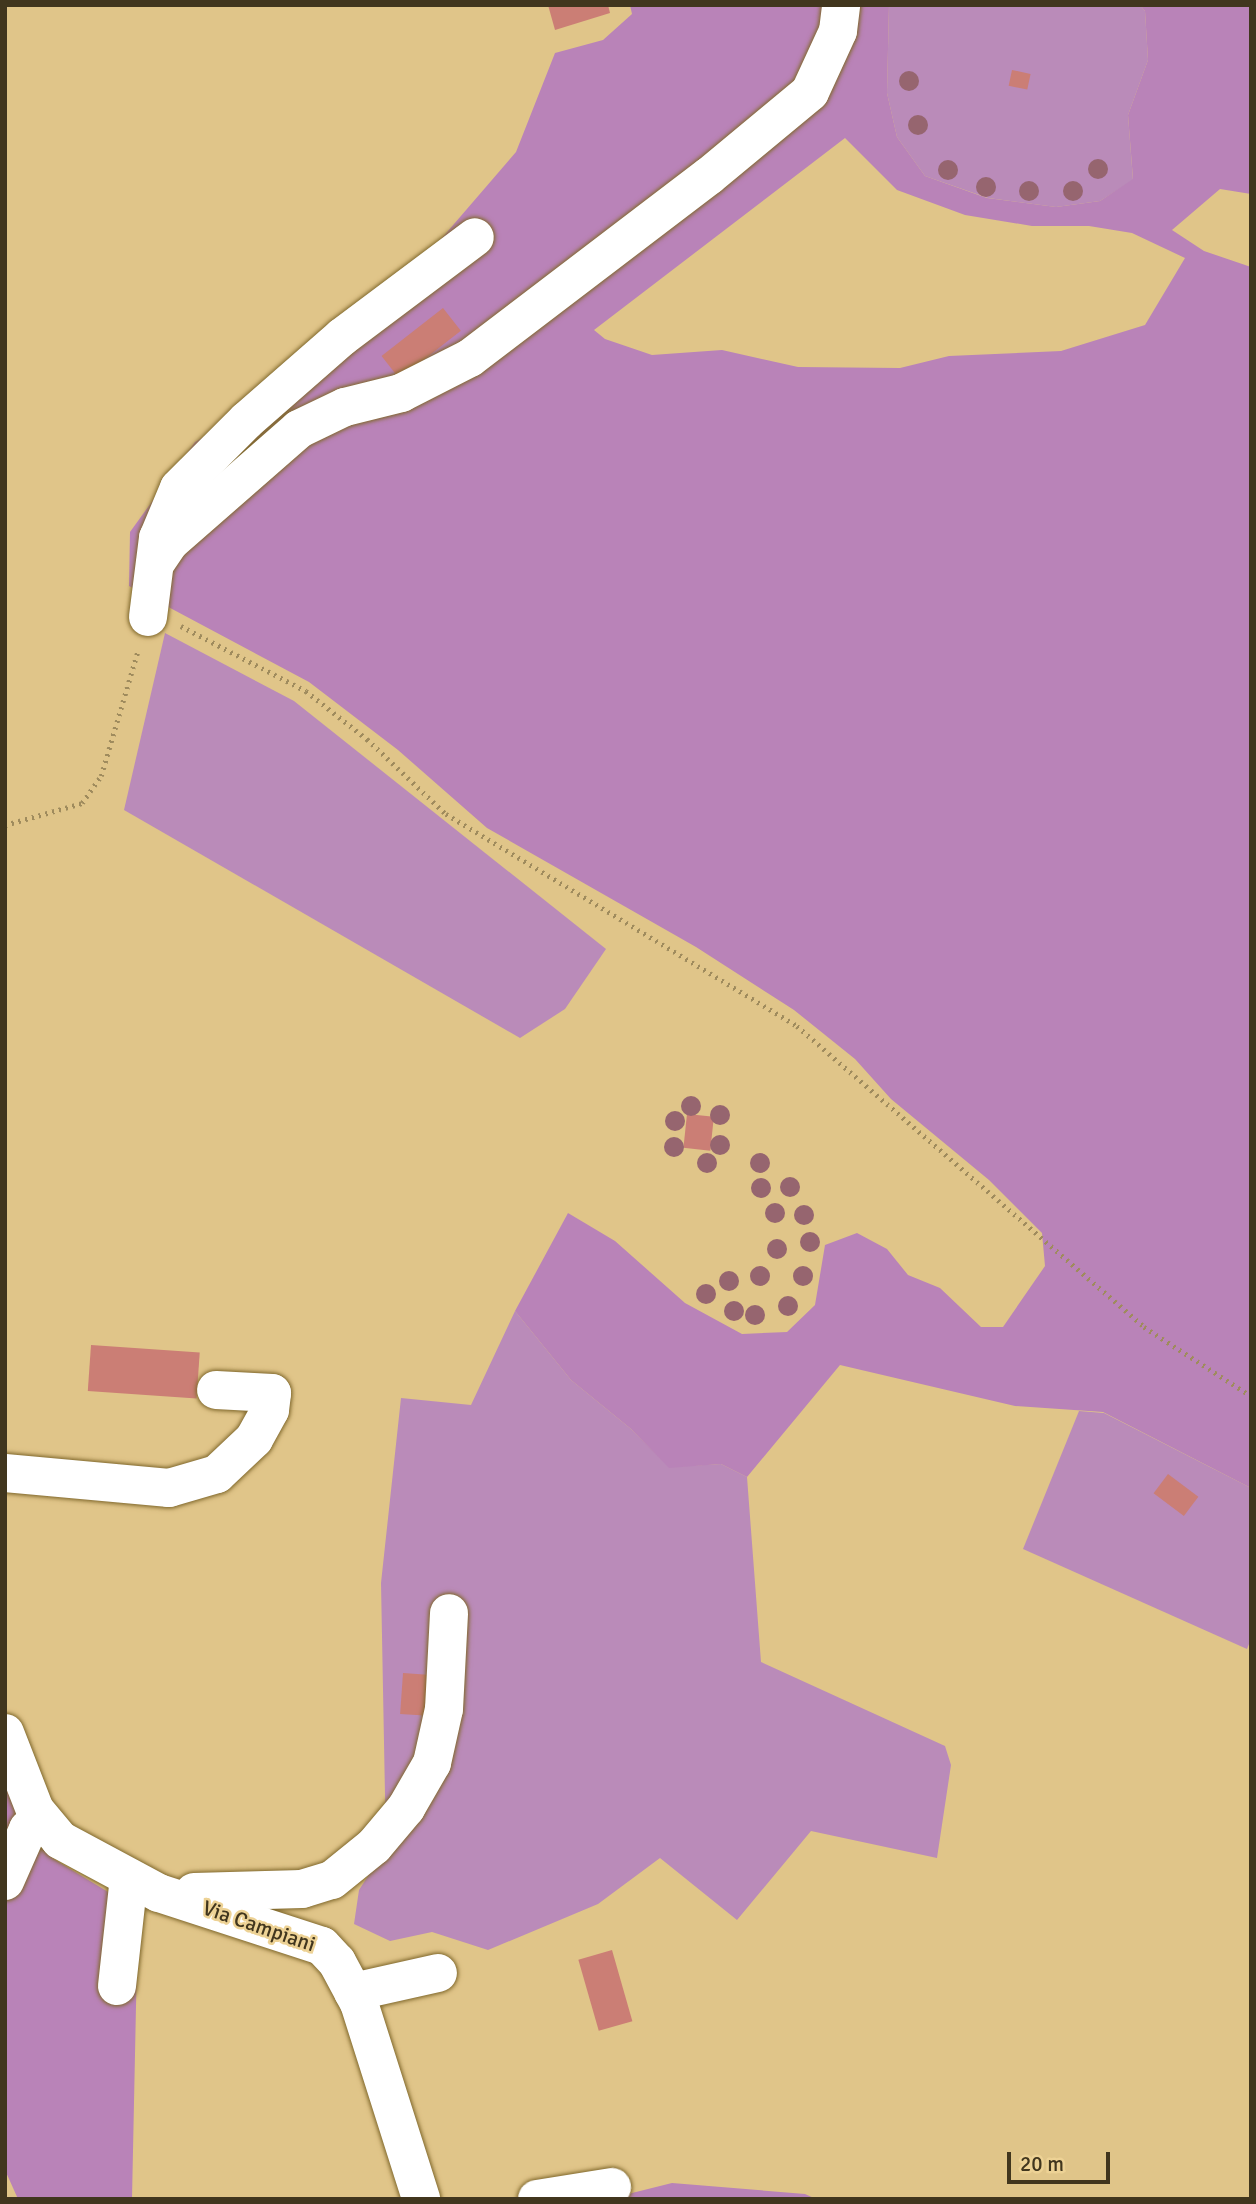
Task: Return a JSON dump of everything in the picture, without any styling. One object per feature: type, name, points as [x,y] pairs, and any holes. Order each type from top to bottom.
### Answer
[{"type":"street","points":[[155,564],[170,541],[299,429],[345,407],[401,393],[470,358],[709,176],[810,92],[838,32],[841,5]]},
{"type":"street","points":[[148,617],[165,517],[179,488],[209,457],[342,337],[475,237]]},
{"type":"street","points":[[5,1473],[169,1488],[217,1474],[254,1439],[270,1410],[272,1393],[216,1390]]},
{"type":"street","points":[[176,1898],[204,1889],[302,1889],[331,1880],[374,1846],[406,1808],[432,1763],[444,1709],[449,1614]]},
{"type":"street","name":"Via Campiani","points":[[5,1734],[43,1820],[60,1840],[129,1878],[176,1898],[322,1946],[353,1992],[421,2199]]},
{"type":"street","points":[[5,1881],[28,1829],[43,1820]]},
{"type":"street","points":[[117,1986],[129,1878]]},
{"type":"street","points":[[353,1992],[438,1973]]},
{"type":"street","points":[[537,2199],[612,2187]]},
{"type":"path","points":[[5,825],[82,803],[101,776],[148,617],[188,628],[306,691],[368,739],[446,814],[797,1026],[1144,1327],[1251,1396]]},
{"type":"shaded area","points":[[630,5],[889,5],[887,93],[897,137],[925,176],[987,198],[1056,207],[1100,201],[1133,179],[1128,115],[1148,60],[1145,11],[1140,5],[1251,5],[1251,194],[1220,189],[1172,230],[1204,251],[1251,267],[1251,1488],[1103,1412],[1015,1406],[840,1365],[747,1477],[721,1464],[669,1468],[631,1429],[571,1380],[515,1311],[568,1213],[615,1241],[685,1303],[742,1334],[787,1332],[815,1305],[825,1245],[857,1233],[887,1249],[908,1275],[940,1288],[981,1327],[1003,1327],[1045,1266],[1042,1233],[989,1180],[891,1099],[855,1059],[794,1010],[696,947],[487,828],[398,750],[309,682],[129,586],[130,532],[195,442],[254,407],[423,260],[516,152],[555,53],[603,40],[632,14]],"holes":[[[845,138],[897,190],[965,215],[1032,226],[1089,226],[1132,233],[1185,258],[1145,325],[1061,351],[949,356],[900,368],[798,367],[722,350],[652,355],[605,339],[594,330]]]},
{"type":"shaded area","points":[[889,5],[1140,5],[1145,11],[1148,60],[1128,115],[1133,180],[1100,201],[1056,207],[988,198],[925,176],[897,137],[887,93]]},
{"type":"shaded area","points":[[165,633],[294,701],[606,949],[565,1009],[520,1038],[124,810]]},
{"type":"shaded area","points":[[515,1311],[571,1380],[631,1429],[669,1467],[721,1464],[747,1477],[761,1662],[945,1746],[951,1765],[937,1858],[811,1831],[737,1920],[660,1858],[598,1904],[488,1950],[432,1932],[390,1941],[354,1924],[359,1890],[386,1848],[381,1583],[401,1398],[471,1405]]},
{"type":"shaded area","points":[[1079,1411],[1104,1413],[1251,1488],[1251,1639],[1247,1649],[1023,1549]]},
{"type":"shaded area","points":[[5,1777],[28,1829],[52,1858],[138,1910],[132,2199],[18,2199],[5,2170]]},
{"type":"shaded area","points":[[672,2183],[805,2194],[816,2199],[608,2199]]},
{"type":"building","points":[[548,5],[608,5],[610,13],[555,30]]},
{"type":"building","points":[[1012,70],[1031,74],[1027,90],[1009,86]]},
{"type":"building","points":[[443,308],[461,331],[399,379],[382,356]]},
{"type":"building","points":[[687,1114],[714,1117],[710,1151],[683,1148]]},
{"type":"building","points":[[91,1345],[200,1353],[197,1398],[88,1391]]},
{"type":"building","points":[[1168,1474],[1198,1497],[1184,1516],[1154,1493]]},
{"type":"building","points":[[403,1673],[431,1675],[428,1716],[400,1714]]},
{"type":"building","points":[[612,1950],[632,2021],[599,2031],[578,1960]]}]
